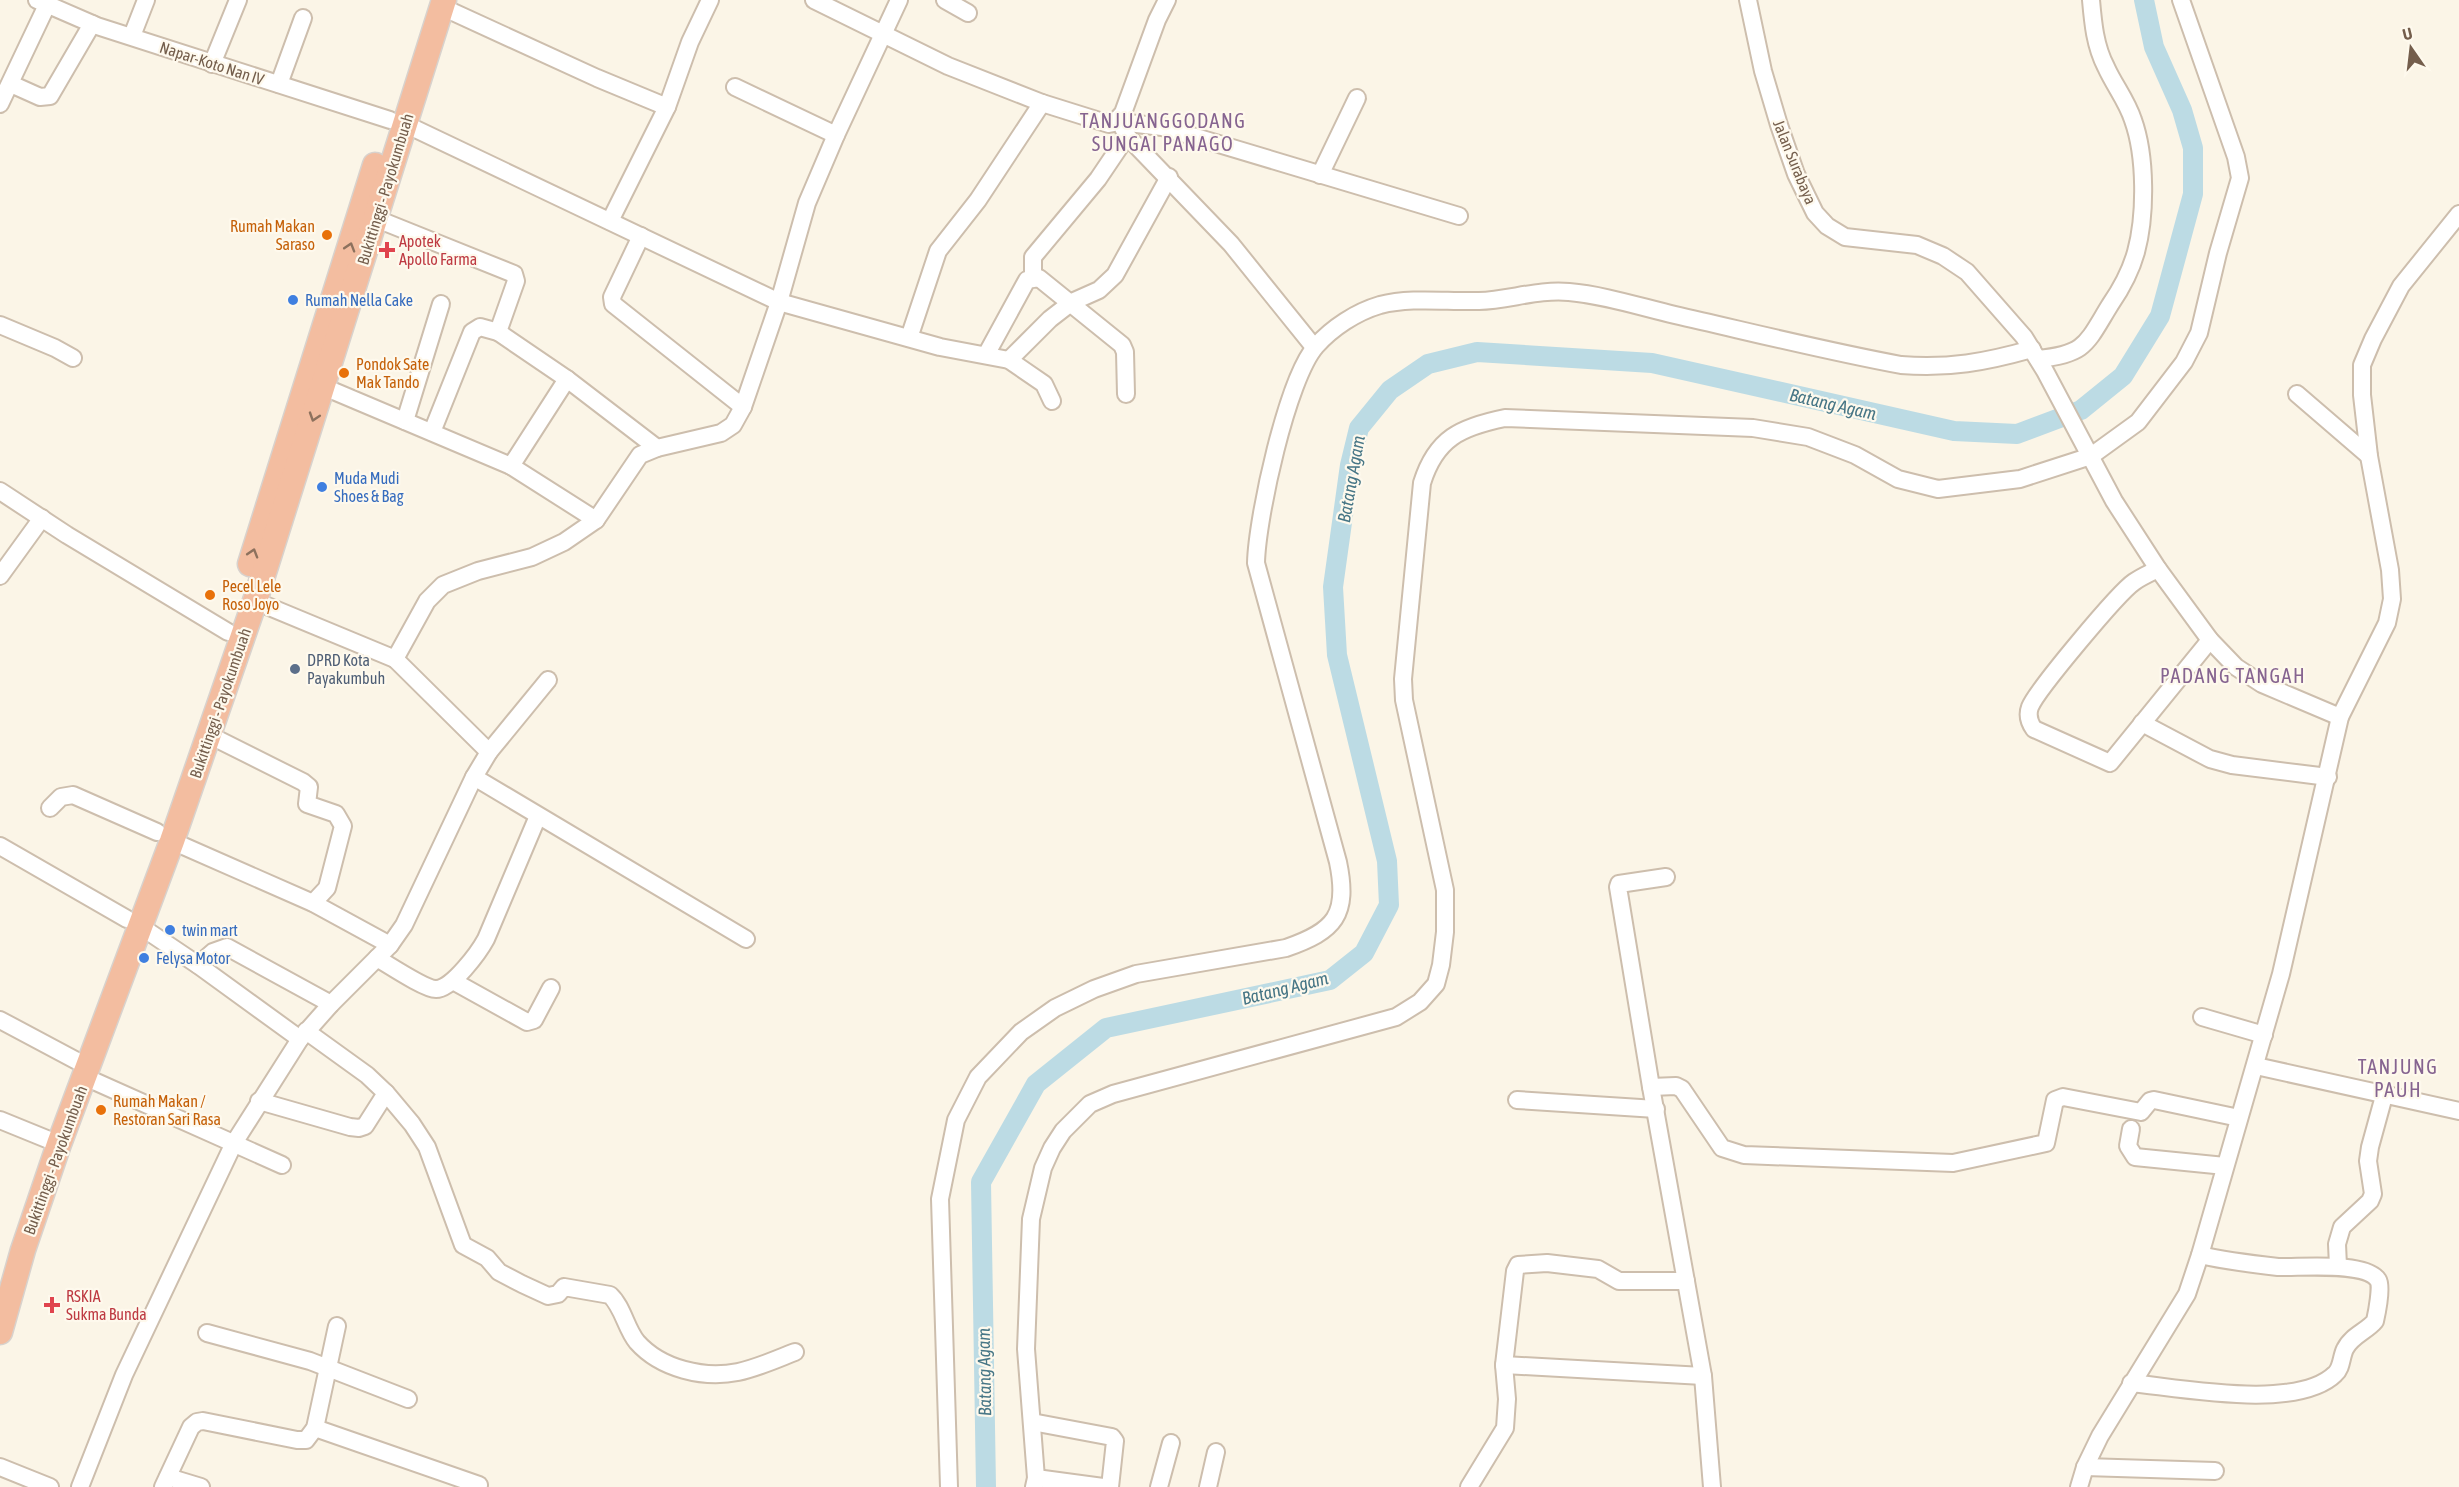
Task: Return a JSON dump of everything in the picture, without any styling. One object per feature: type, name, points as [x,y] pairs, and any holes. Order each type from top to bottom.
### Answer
[{"type":"highway","name":"Bukittinggi - Payokumbuah","points":[[165,837],[228,632],[347,285],[397,122],[439,2]]},
{"type":"highway","name":"Bukittinggi - Payokumbuah","points":[[347,285],[376,219],[397,122]]},
{"type":"highway","name":"Bukittinggi - Payokumbuah","points":[[0,1283],[12,1236],[81,1069],[165,837],[209,735],[255,602],[324,387],[330,335]]},
{"type":"highway","name":"Bukittinggi - Payokumbuah","points":[[0,1332],[52,1141]]},
{"type":"street","points":[[132,36],[146,0]]},
{"type":"street","points":[[212,64],[238,0]]},
{"type":"street","points":[[610,221],[667,106],[690,42],[710,0]]},
{"type":"street","points":[[814,0],[948,66],[1042,103],[1104,123],[1162,127],[1459,216]]},
{"type":"street","points":[[395,659],[427,601],[443,585],[478,571],[505,566],[550,549],[577,535],[596,520],[640,455],[657,448],[721,433],[733,425],[743,407],[779,302],[807,203],[899,0]]},
{"type":"street","points":[[945,0],[968,13]]},
{"type":"street","points":[[1033,278],[1033,257],[1098,178],[1123,124],[1157,20],[1167,0]]},
{"type":"street","name":"Jalan Surabaya","points":[[1748,0],[1763,71],[1779,125],[1796,174],[1815,213],[1827,226],[1845,237],[1917,245],[1943,256],[1967,272],[2024,337],[2078,431],[2114,501],[2158,569],[2210,640],[2236,667],[2262,684],[2340,717]]},
{"type":"street","points":[[949,1487],[940,1199],[956,1120],[978,1077],[1021,1032],[1055,1008],[1094,989],[1136,974],[1286,948],[1309,940],[1328,929],[1338,916],[1342,897],[1338,862],[1256,563],[1260,520],[1275,451],[1299,374],[1314,347],[1332,330],[1356,314],[1379,306],[1407,301],[1493,300],[1554,291],[1594,296],[1901,365],[1934,368],[2006,357],[2038,360],[2066,356],[2085,343],[2119,292],[2136,253],[2140,229],[2142,157],[2139,138],[2133,118],[2105,66],[2098,47],[2091,0]]},
{"type":"street","points":[[1103,1487],[1035,1482],[1026,1348],[1031,1220],[1043,1168],[1052,1148],[1064,1131],[1090,1104],[1113,1094],[1396,1017],[1420,1002],[1436,984],[1445,932],[1445,890],[1404,700],[1403,679],[1422,483],[1428,461],[1449,438],[1477,423],[1505,418],[1754,428],[1808,437],[1855,455],[1898,479],[1938,489],[2020,479],[2091,456],[2138,422],[2184,362],[2199,333],[2218,253],[2240,178],[2236,157],[2181,0]]},
{"type":"street","points":[[0,104],[11,84],[42,2]]},
{"type":"street","name":"Napar-Koto Nan IV","points":[[42,2],[92,24],[397,122],[779,302],[940,347],[1009,360]]},
{"type":"street","points":[[439,2],[578,70],[667,106]]},
{"type":"street","points":[[279,84],[303,18]]},
{"type":"street","points":[[11,84],[40,97],[50,96],[92,24]]},
{"type":"street","points":[[735,87],[836,135]]},
{"type":"street","points":[[1320,175],[1357,98]]},
{"type":"street","points":[[909,338],[938,250],[978,200],[1042,103]]},
{"type":"street","points":[[1123,124],[1246,261],[1314,347]]},
{"type":"street","points":[[1052,401],[1044,384],[1009,360],[1050,319],[1072,302],[1099,290],[1115,275],[1169,177]]},
{"type":"street","points":[[2079,1487],[2085,1467],[2100,1436],[2187,1294],[2282,974],[2340,717],[2387,623],[2392,599],[2390,570],[2369,456],[2362,395],[2362,365],[2401,286],[2459,214]]},
{"type":"street","points":[[376,219],[516,275],[516,281],[498,332]]},
{"type":"street","points":[[641,237],[612,297],[613,304],[743,407]]},
{"type":"street","points":[[986,355],[1027,280],[1039,278],[1072,302],[1122,345],[1125,352],[1126,394]]},
{"type":"street","points":[[405,421],[441,304]]},
{"type":"street","points":[[0,325],[56,348],[74,358]]},
{"type":"street","points":[[432,432],[472,332],[480,327],[498,332],[567,379],[657,448]]},
{"type":"street","points":[[511,466],[567,379]]},
{"type":"street","points":[[324,387],[511,466],[596,520]]},
{"type":"street","points":[[2297,394],[2369,456]]},
{"type":"street","points":[[0,491],[228,632]]},
{"type":"street","points":[[0,576],[42,518]]},
{"type":"street","points":[[2158,569],[2133,582],[2121,594],[2034,700],[2028,718],[2034,729],[2110,763],[2210,640]]},
{"type":"street","points":[[255,602],[395,659],[489,752]]},
{"type":"street","points":[[80,1487],[124,1376],[234,1143],[303,1035],[390,945],[404,925],[474,777],[489,752],[548,680]]},
{"type":"street","points":[[2142,723],[2210,759],[2232,765],[2328,777]]},
{"type":"street","points":[[209,735],[303,782],[309,788],[307,804],[336,814],[343,826],[327,888],[313,903]]},
{"type":"street","points":[[474,777],[746,939]]},
{"type":"street","points":[[50,808],[61,797],[73,795],[313,903],[390,945]]},
{"type":"street","points":[[377,958],[429,987],[443,988],[453,981],[481,949],[538,816]]},
{"type":"street","points":[[0,846],[134,923],[367,1075],[386,1093],[412,1124],[427,1147],[463,1245],[487,1258],[492,1267],[499,1272],[548,1296],[558,1294],[564,1287],[610,1295],[635,1340],[647,1353],[665,1365],[714,1374],[740,1372],[795,1352]]},
{"type":"street","points":[[1666,877],[1618,886],[1651,1087],[1703,1376],[1712,1487]]},
{"type":"street","points":[[198,965],[213,952],[227,947],[331,1004]]},
{"type":"street","points":[[453,981],[527,1022],[534,1020],[551,988]]},
{"type":"street","points":[[2202,1017],[2264,1035]]},
{"type":"street","points":[[0,1020],[81,1069],[282,1165]]},
{"type":"street","points":[[2256,1066],[2459,1111]]},
{"type":"street","points":[[1651,1087],[1676,1086],[1682,1089],[1722,1148],[1744,1155],[1963,1162],[2046,1143],[2055,1101],[2062,1097],[2140,1112],[2150,1101],[2154,1100],[2239,1118]]},
{"type":"street","points":[[259,1101],[359,1128],[364,1126],[386,1093]]},
{"type":"street","points":[[2338,1266],[2337,1244],[2342,1227],[2370,1201],[2373,1194],[2368,1161],[2384,1096]]},
{"type":"street","points":[[1517,1100],[1656,1109]]},
{"type":"street","points":[[0,1120],[52,1141]]},
{"type":"street","points":[[2131,1129],[2128,1146],[2135,1157],[2225,1166]]},
{"type":"street","points":[[2131,1383],[2242,1395],[2284,1395],[2320,1384],[2338,1370],[2344,1349],[2371,1326],[2378,1312],[2379,1284],[2377,1278],[2338,1266],[2281,1267],[2200,1255]]},
{"type":"street","points":[[1468,1487],[1505,1428],[1507,1400],[1504,1365],[1515,1271],[1521,1263],[1547,1263],[1598,1269],[1619,1281],[1686,1281]]},
{"type":"street","points":[[201,1487],[166,1482],[191,1427],[197,1422],[203,1421],[306,1440],[315,1428],[338,1326]]},
{"type":"street","points":[[207,1333],[270,1349],[408,1399]]},
{"type":"street","points":[[1504,1365],[1703,1376]]},
{"type":"street","points":[[1032,1422],[1112,1437],[1115,1441],[1110,1487]]},
{"type":"street","points":[[315,1428],[479,1485]]},
{"type":"street","points":[[1159,1487],[1171,1443]]},
{"type":"street","points":[[1208,1487],[1216,1452]]},
{"type":"street","points":[[0,1467],[50,1487]]},
{"type":"street","points":[[2085,1467],[2215,1471]]},
{"type":"waterway","name":"Batang Agam","points":[[986,1487],[981,1182],[1036,1084],[1106,1028],[1330,980],[1364,953],[1389,905],[1387,861],[1337,655],[1333,587],[1350,465],[1359,428],[1390,390],[1428,364],[1477,352],[1652,363],[1954,431],[2017,434],[2081,410],[2123,376],[2160,316],[2193,194],[2193,148],[2182,110],[2154,47],[2144,0]]},
{"type":"place","name":"Rumah Makan Saraso","points":[[327,235]]},
{"type":"place","name":"Apotek Apollo Farma","points":[[387,250]]},
{"type":"place","name":"Rumah Nella Cake","points":[[293,300]]},
{"type":"place","name":"Pondok Sate Mak Tando","points":[[344,373]]},
{"type":"place","name":"Muda Mudi Shoes & Bag","points":[[322,487]]},
{"type":"place","name":"Pecel Lele Roso Joyo","points":[[210,595]]},
{"type":"place","name":"DPRD Kota Payakumbuh","points":[[295,669]]},
{"type":"place","name":"twin mart","points":[[170,930]]},
{"type":"place","name":"Felysa Motor","points":[[144,958]]},
{"type":"place","name":"Rumah Makan / Restoran Sari Rasa","points":[[101,1110]]},
{"type":"place","name":"RSKIA Sukma Bunda","points":[[52,1305]]},
{"type":"district","name":"TANJUANGGODANG SUNGAI PANAGO","points":[[1163,132]]},
{"type":"district","name":"PADANG TANGAH","points":[[2233,675]]},
{"type":"district","name":"TANJUNG PAUH","points":[[2398,1078]]}]
